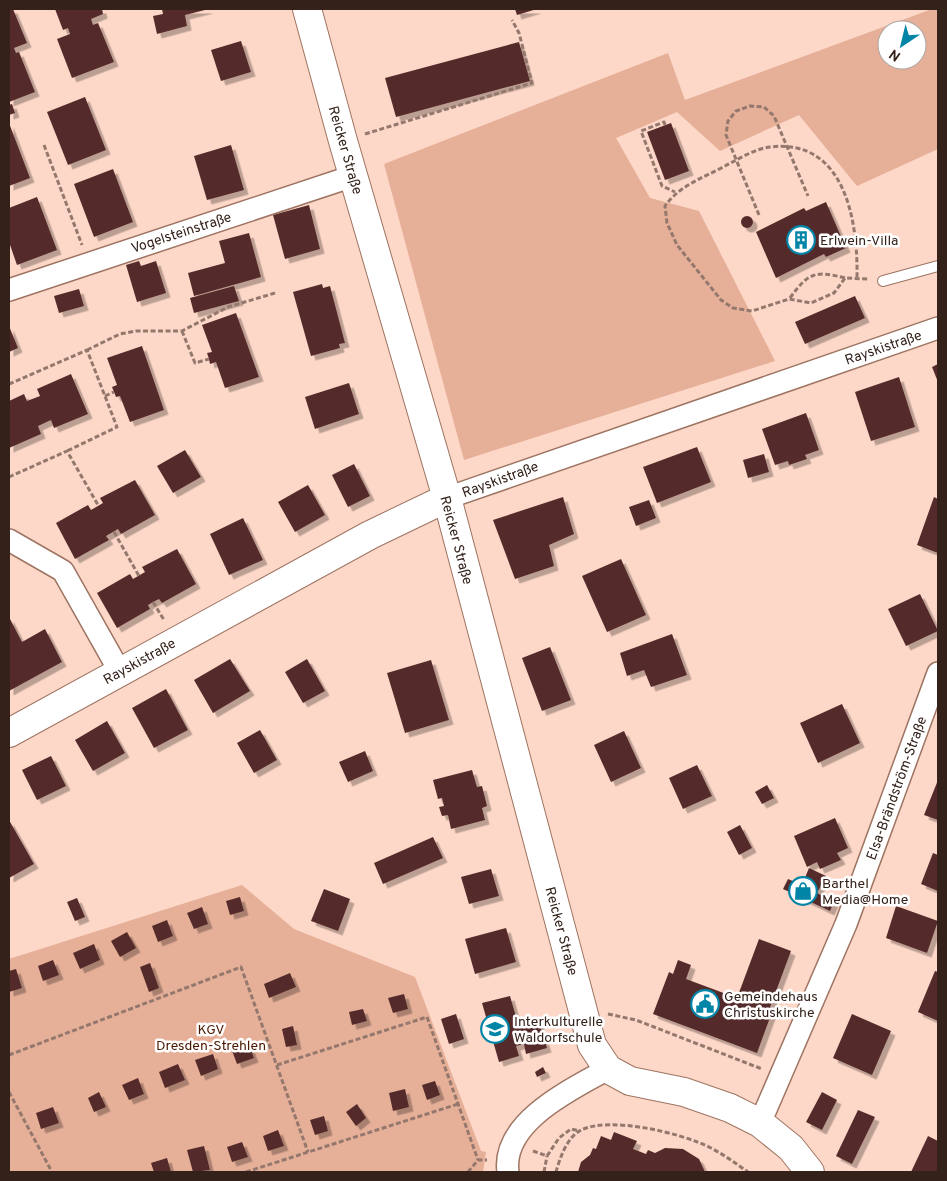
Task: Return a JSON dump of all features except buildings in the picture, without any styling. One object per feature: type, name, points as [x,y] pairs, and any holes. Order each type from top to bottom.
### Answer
[{"type":"street","name":"Reicker Straße","points":[[307,9],[447,498],[592,1045],[608,1069]]},
{"type":"street","name":"Vogelsteinstraße","points":[[9,290],[354,176]]},
{"type":"street","name":"Rayskistraße","points":[[9,733],[370,535],[447,498],[938,328]]},
{"type":"street","points":[[9,540],[63,571],[120,672]]},
{"type":"street","name":"Elsa-Brändström-Straße","points":[[760,1123],[846,924],[938,673]]},
{"type":"street","points":[[508,1172],[506,1161],[530,1118],[554,1099],[608,1069],[630,1081],[684,1092],[730,1108],[760,1123],[791,1148],[810,1172]]},
{"type":"lane","points":[[883,281],[938,266]]},
{"type":"path","points":[[370,132],[532,83],[519,33],[512,20]]},
{"type":"path","points":[[760,215],[726,135],[728,121],[736,110],[750,106],[764,107],[774,116],[789,147],[808,196]]},
{"type":"path","points":[[665,125],[664,122],[641,131],[662,186],[675,192]]},
{"type":"path","points":[[44,145],[89,262]]},
{"type":"path","points":[[845,278],[834,293],[811,303],[790,298],[752,311],[734,308],[721,300],[678,245],[668,224],[665,206],[675,192],[756,150],[771,147],[789,147],[808,150],[824,162],[837,178],[854,220],[857,246],[857,277]]},
{"type":"path","points":[[790,298],[802,280],[825,272],[845,278],[857,277],[883,281]]},
{"type":"path","points":[[9,384],[120,334],[182,331],[228,307],[274,293]]},
{"type":"path","points":[[182,331],[194,363],[208,359]]},
{"type":"path","points":[[9,477],[117,427],[87,350]]},
{"type":"path","points":[[104,396],[114,392]]},
{"type":"path","points":[[67,451],[98,505]]},
{"type":"path","points":[[114,532],[139,576]]},
{"type":"path","points":[[9,1055],[241,967],[308,1152]]},
{"type":"path","points":[[277,1065],[426,1017],[478,1160]]},
{"type":"path","points":[[636,1020],[780,1076]]},
{"type":"path","points":[[9,1092],[52,1172]]},
{"type":"path","points":[[246,1172],[458,1104]]},
{"type":"path","points":[[556,1172],[568,1144],[580,1131],[597,1125],[618,1126],[687,1138],[709,1147],[748,1172]]},
{"type":"path","points":[[544,1172],[547,1156],[559,1138],[571,1129],[580,1131]]},
{"type":"path","points":[[533,1151],[547,1156]]},
{"type":"green space","points":[[932,9],[938,9],[938,149],[857,186],[799,115],[720,151],[677,112],[616,138],[650,198],[699,211],[775,361],[464,460],[384,164],[668,53],[685,100],[877,29],[877,70],[927,70],[927,20],[902,20]]},
{"type":"green space","name":"KGV Dresden-Strehlen","points":[[242,885],[294,929],[415,977],[481,1151],[486,1152],[483,1172],[9,1172],[9,959]]},
{"type":"place","name":"Erlwein-Villa","points":[[801,240]]},
{"type":"place","name":"Barthel Media@Home","points":[[803,891]]},
{"type":"place","name":"Gemeindehaus Christuskirche","points":[[705,1004]]},
{"type":"place","name":"Interkulturelle Waldorfschule","points":[[495,1029]]}]
